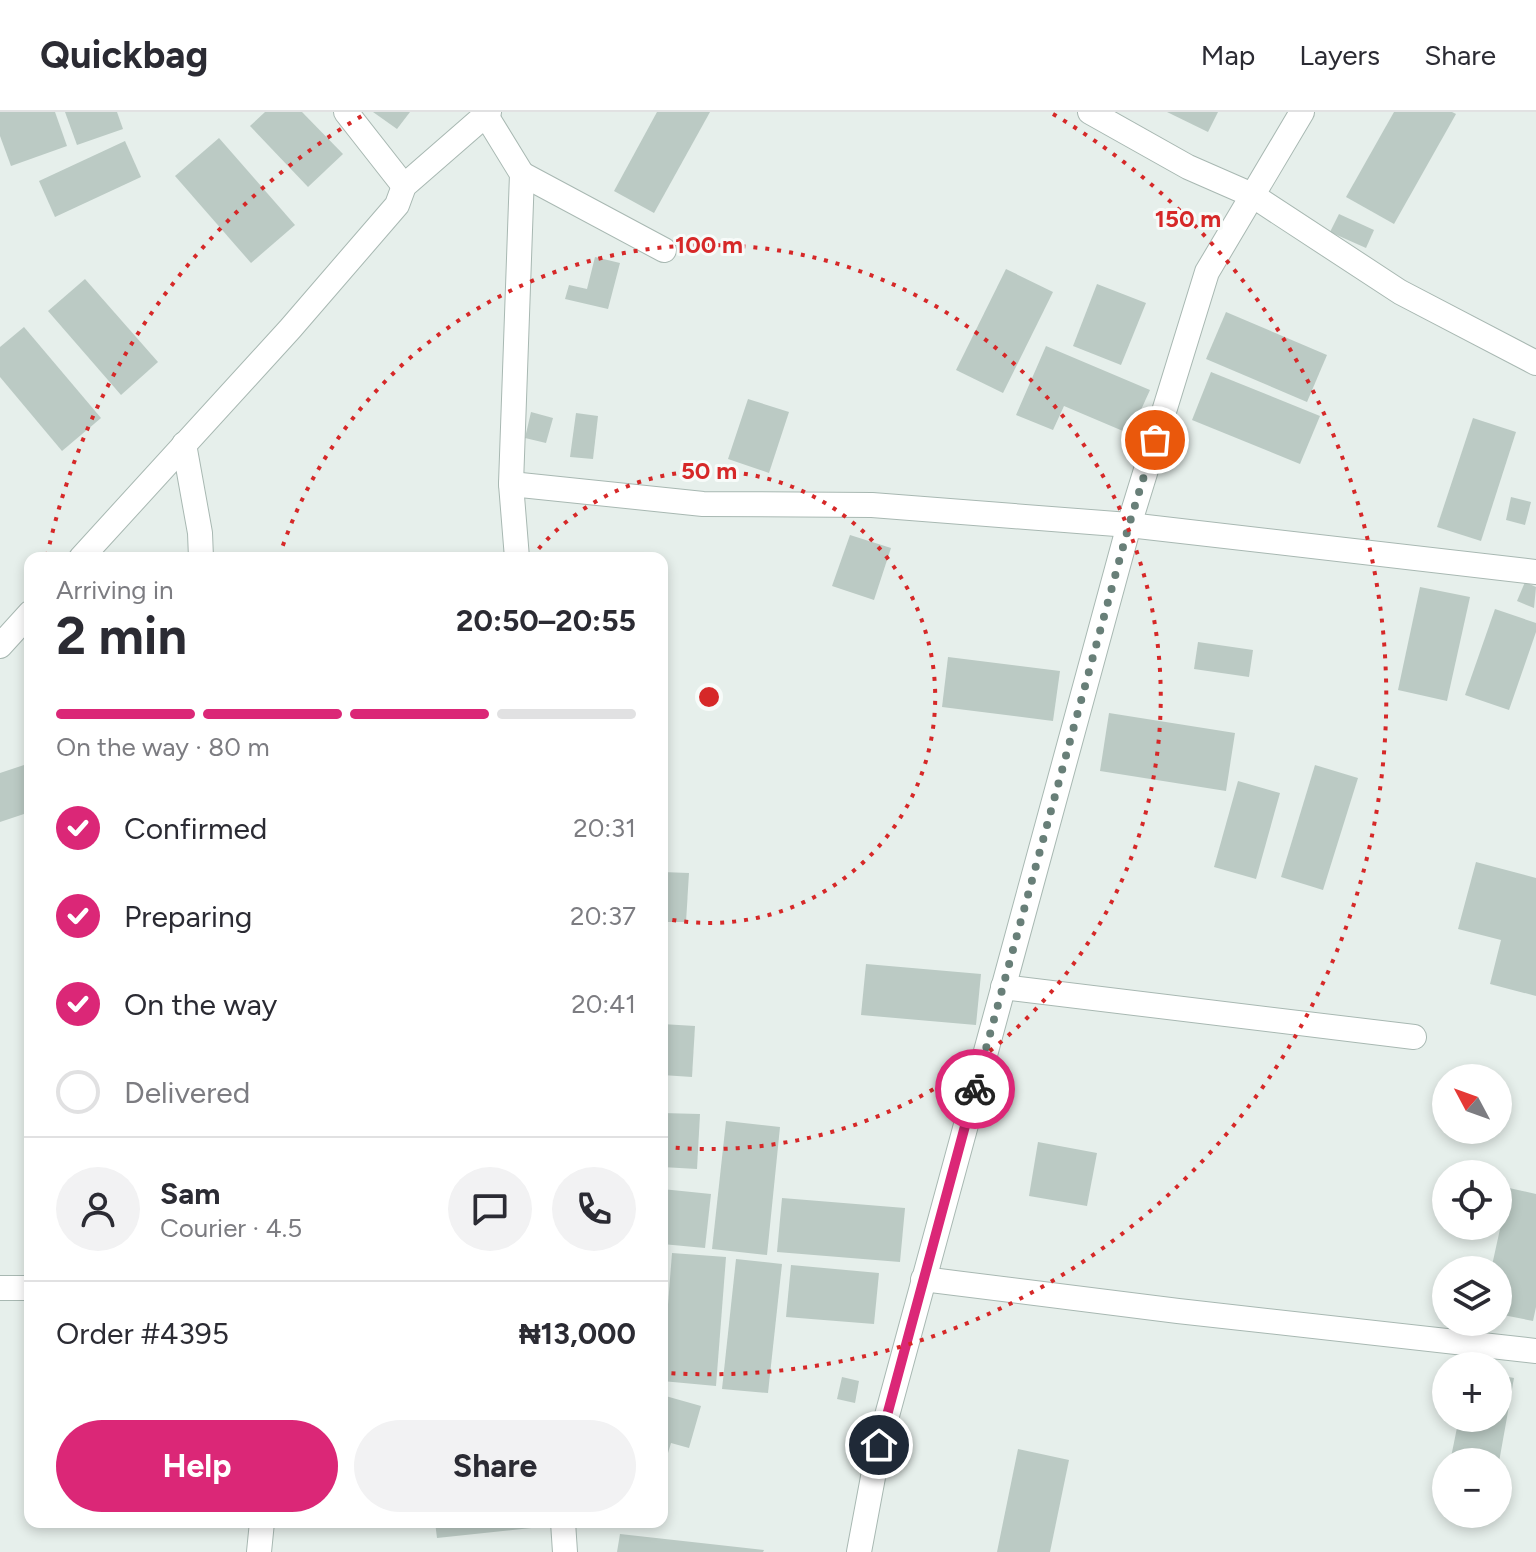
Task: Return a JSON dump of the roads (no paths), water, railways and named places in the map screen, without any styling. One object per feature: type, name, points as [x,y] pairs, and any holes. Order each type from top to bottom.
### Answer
[{"type":"street","points":[[346,112],[404,186]]},
{"type":"street","points":[[1090,112],[1188,167],[1252,195],[1400,292],[1536,363]]},
{"type":"street","points":[[859,1552],[879,1445],[1129,525],[1207,272],[1302,112]]},
{"type":"street","points":[[86,552],[290,329],[397,205],[404,186],[488,114],[522,174],[511,484],[517,552]]},
{"type":"street","points":[[522,174],[664,250]]},
{"type":"street","points":[[184,444],[201,552]]},
{"type":"street","points":[[511,484],[703,504],[872,505],[1129,525],[1536,572]]},
{"type":"street","points":[[1,643],[24,619]]},
{"type":"street","points":[[1003,987],[1414,1037]]},
{"type":"street","points":[[923,1279],[1536,1351]]},
{"type":"street","points":[[0,1288],[24,1288]]},
{"type":"street","points":[[259,1552],[261,1528]]},
{"type":"street","points":[[563,1528],[565,1552]]}]
